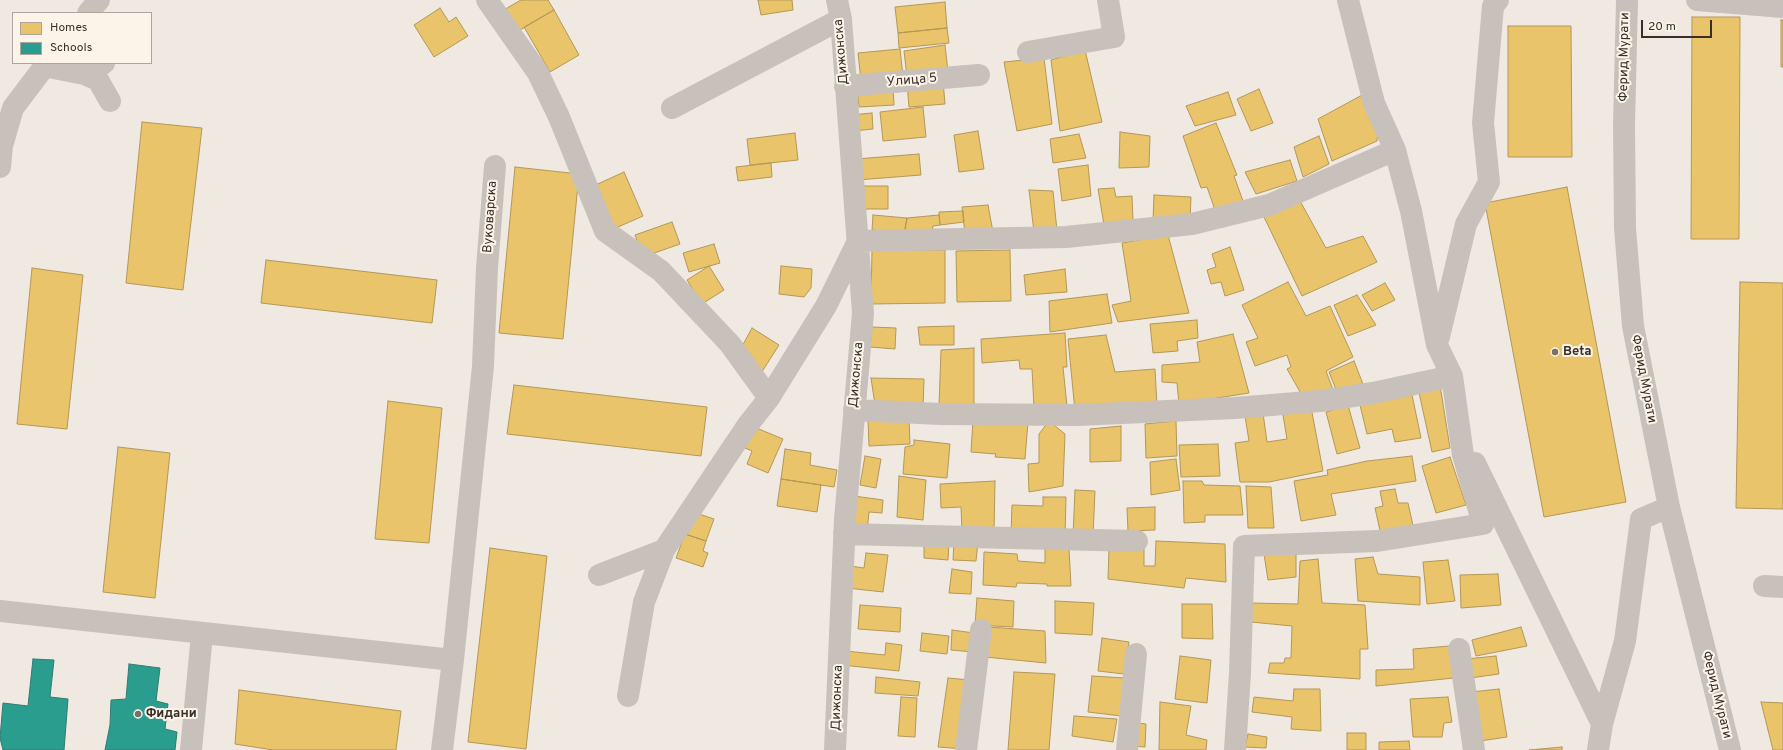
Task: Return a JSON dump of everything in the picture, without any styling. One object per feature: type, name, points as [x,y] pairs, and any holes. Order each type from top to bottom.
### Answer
[{"type":"street","points":[[89,12],[99,0]]},
{"type":"street","points":[[487,0],[538,72],[559,117],[605,231],[661,271],[730,344],[769,398]]},
{"type":"street","points":[[1028,52],[1114,37],[1108,0]]},
{"type":"street","points":[[1235,750],[1240,673],[1244,546],[1377,542],[1483,524],[1463,455],[1452,376],[1437,345],[1411,211],[1395,150],[1374,103],[1348,0]]},
{"type":"street","points":[[1437,345],[1466,224],[1489,182],[1483,123],[1493,6],[1498,0]]},
{"type":"street","name":"Ферид Мурати","points":[[1626,0],[1624,228],[1633,326],[1669,507],[1730,750]]},
{"type":"street","points":[[1697,0],[1783,7]]},
{"type":"street","points":[[672,108],[839,10]]},
{"type":"street","name":"Дижонска","points":[[835,750],[844,534],[863,313],[839,10]]},
{"type":"street","points":[[84,74],[102,64]]},
{"type":"street","points":[[0,167],[2,146],[13,108],[46,65],[84,74],[98,80],[110,101]]},
{"type":"street","name":"Улица 5","points":[[845,86],[979,75]]},
{"type":"street","points":[[628,696],[644,602],[664,550],[747,426],[769,398],[826,306],[858,241],[1066,238],[1192,224],[1269,205],[1395,150]]},
{"type":"street","name":"Вуковарска","points":[[442,750],[453,660],[483,366],[487,268],[495,166]]},
{"type":"street","points":[[854,410],[941,414],[1077,415],[1235,408],[1320,401],[1452,376]]},
{"type":"street","points":[[1463,455],[1477,464],[1602,724]]},
{"type":"street","points":[[1598,750],[1602,724],[1625,641],[1641,519],[1669,507]]},
{"type":"street","points":[[844,534],[1137,541]]},
{"type":"street","points":[[599,575],[664,550]]},
{"type":"street","points":[[0,611],[453,660]]},
{"type":"street","points":[[966,750],[981,630]]},
{"type":"street","points":[[191,750],[202,634]]},
{"type":"street","points":[[1459,649],[1474,750]]},
{"type":"street","points":[[1127,750],[1136,654]]},
{"type":"building: Homes","points":[[521,0],[548,0],[554,10],[515,33],[502,11]]},
{"type":"building: Homes","points":[[758,0],[792,0],[793,10],[761,15]]},
{"type":"building: Homes","points":[[945,2],[947,28],[898,33],[895,7]]},
{"type":"building: Homes","points":[[440,8],[449,22],[456,17],[468,36],[434,57],[414,25]]},
{"type":"building: Homes","points":[[554,10],[579,55],[550,72],[524,27]]},
{"type":"building: Homes","points":[[1692,17],[1740,17],[1739,239],[1691,239]]},
{"type":"building: Homes","points":[[1781,20],[1783,20],[1783,67],[1781,67]]},
{"type":"building: Homes","points":[[1508,26],[1571,26],[1572,157],[1508,157]]},
{"type":"building: Homes","points":[[947,28],[949,43],[899,48],[898,33]]},
{"type":"building: Homes","points":[[945,45],[948,72],[907,77],[904,51]]},
{"type":"building: Homes","points":[[900,49],[903,76],[861,80],[858,53]]},
{"type":"building: Homes","points":[[1085,50],[1102,122],[1060,131],[1051,60]]},
{"type":"building: Homes","points":[[1044,58],[1052,124],[1017,131],[1004,62]]},
{"type":"building: Homes","points":[[943,80],[945,104],[909,107],[907,83]]},
{"type":"building: Homes","points":[[893,86],[894,105],[859,107],[857,88]]},
{"type":"building: Homes","points":[[1259,89],[1273,123],[1251,131],[1237,99]]},
{"type":"building: Homes","points":[[1228,92],[1236,115],[1195,126],[1186,106]]},
{"type":"building: Homes","points":[[1364,94],[1378,130],[1377,141],[1332,161],[1318,119]]},
{"type":"building: Homes","points":[[923,107],[926,137],[883,141],[880,112]]},
{"type":"building: Homes","points":[[872,113],[873,129],[853,131],[851,115]]},
{"type":"building: Homes","points":[[142,122],[202,128],[183,290],[126,283]]},
{"type":"building: Homes","points":[[1216,123],[1237,175],[1234,176],[1243,201],[1215,210],[1207,187],[1201,188],[1183,136]]},
{"type":"building: Homes","points":[[978,131],[984,169],[959,172],[954,135]]},
{"type":"building: Homes","points":[[1120,132],[1150,136],[1149,167],[1119,168]]},
{"type":"building: Homes","points":[[795,133],[798,160],[750,165],[747,139]]},
{"type":"building: Homes","points":[[1079,134],[1086,158],[1053,163],[1050,139]]},
{"type":"building: Homes","points":[[1319,136],[1329,164],[1303,177],[1294,147]]},
{"type":"building: Homes","points":[[919,154],[921,175],[857,180],[856,159]]},
{"type":"building: Homes","points":[[1290,160],[1297,181],[1256,194],[1245,172]]},
{"type":"building: Homes","points":[[771,163],[772,177],[738,181],[736,167]]},
{"type":"building: Homes","points":[[1088,165],[1091,196],[1062,201],[1058,169]]},
{"type":"building: Homes","points":[[515,167],[579,174],[563,339],[499,333]]},
{"type":"building: Homes","points":[[624,172],[643,216],[609,231],[589,188]]},
{"type":"building: Homes","points":[[863,186],[888,186],[888,209],[864,209]]},
{"type":"building: Homes","name":"Beta","points":[[1567,187],[1626,502],[1544,517],[1485,203]]},
{"type":"building: Homes","points":[[1114,188],[1116,197],[1132,196],[1133,222],[1104,225],[1098,189]]},
{"type":"building: Homes","points":[[1029,190],[1053,191],[1057,231],[1034,232]]},
{"type":"building: Homes","points":[[1154,195],[1191,197],[1190,220],[1153,221]]},
{"type":"building: Homes","points":[[1300,201],[1326,248],[1363,236],[1377,262],[1302,296],[1264,217]]},
{"type":"building: Homes","points":[[988,205],[993,232],[965,234],[962,207]]},
{"type":"building: Homes","points":[[963,211],[964,222],[940,225],[939,212]]},
{"type":"building: Homes","points":[[873,215],[907,218],[904,233],[872,230]]},
{"type":"building: Homes","points":[[939,215],[940,225],[933,226],[932,230],[905,230],[907,218]]},
{"type":"building: Homes","points":[[672,222],[680,244],[643,257],[635,235]]},
{"type":"building: Homes","points":[[1168,235],[1189,313],[1118,322],[1112,305],[1131,301],[1122,243]]},
{"type":"building: Homes","points":[[714,244],[720,263],[689,272],[683,253]]},
{"type":"building: Homes","points":[[1230,247],[1244,290],[1225,296],[1221,282],[1211,284],[1207,270],[1216,267],[1212,254]]},
{"type":"building: Homes","points":[[872,250],[945,250],[945,303],[871,304]]},
{"type":"building: Homes","points":[[1010,250],[1011,301],[957,302],[956,251]]},
{"type":"building: Homes","points":[[266,260],[437,280],[432,323],[261,303]]},
{"type":"building: Homes","points":[[709,266],[724,290],[702,304],[687,280]]},
{"type":"building: Homes","points":[[781,266],[812,269],[811,288],[804,297],[779,294]]},
{"type":"building: Homes","points":[[32,268],[83,275],[67,429],[17,424]]},
{"type":"building: Homes","points":[[1065,269],[1067,292],[1026,295],[1024,275]]},
{"type":"building: Homes","points":[[1288,282],[1306,316],[1330,306],[1353,357],[1326,371],[1333,390],[1303,397],[1287,369],[1291,367],[1287,355],[1255,366],[1246,342],[1258,338],[1242,305]]},
{"type":"building: Homes","points":[[1740,282],[1783,283],[1783,509],[1736,508]]},
{"type":"building: Homes","points":[[1385,283],[1395,300],[1372,311],[1362,295]]},
{"type":"building: Homes","points":[[1107,294],[1112,323],[1050,332],[1049,301]]},
{"type":"building: Homes","points":[[1357,295],[1376,325],[1348,336],[1334,305]]},
{"type":"building: Homes","points":[[1197,320],[1198,338],[1177,341],[1178,351],[1153,353],[1150,324]]},
{"type":"building: Homes","points":[[954,326],[954,345],[920,345],[918,327]]},
{"type":"building: Homes","points":[[872,327],[896,328],[895,349],[870,347]]},
{"type":"building: Homes","points":[[752,328],[779,345],[758,378],[740,350]]},
{"type":"building: Homes","points":[[1065,333],[1067,367],[1063,367],[1067,406],[1034,408],[1032,369],[1020,369],[1019,360],[982,363],[981,339]]},
{"type":"building: Homes","points":[[1233,334],[1249,393],[1179,404],[1177,383],[1162,382],[1162,365],[1200,362],[1197,342]]},
{"type":"building: Homes","points":[[1106,335],[1115,372],[1155,369],[1157,406],[1075,411],[1068,339]]},
{"type":"building: Homes","points":[[974,348],[974,408],[939,406],[941,350]]},
{"type":"building: Homes","points":[[1354,361],[1363,384],[1337,392],[1329,372]]},
{"type":"building: Homes","points":[[871,378],[924,379],[923,408],[875,405]]},
{"type":"building: Homes","points":[[514,385],[707,407],[701,456],[507,434]]},
{"type":"building: Homes","points":[[1440,385],[1450,448],[1432,452],[1418,388]]},
{"type":"building: Homes","points":[[1411,390],[1421,438],[1395,442],[1392,429],[1367,434],[1359,401]]},
{"type":"building: Homes","points":[[388,401],[442,408],[429,543],[375,539]]},
{"type":"building: Homes","points":[[1348,405],[1360,448],[1337,454],[1326,412]]},
{"type":"building: Homes","points":[[1311,407],[1323,471],[1269,482],[1240,482],[1235,443],[1249,441],[1245,416],[1263,413],[1267,442],[1287,439],[1283,415]]},
{"type":"building: Homes","points":[[909,418],[910,444],[869,446],[868,420]]},
{"type":"building: Homes","points":[[973,419],[1028,422],[1025,459],[995,457],[996,454],[971,452]]},
{"type":"building: Homes","points":[[1049,421],[1065,434],[1063,486],[1029,492],[1028,464],[1039,463],[1039,434]]},
{"type":"building: Homes","points":[[1176,421],[1177,456],[1146,458],[1145,424]]},
{"type":"building: Homes","points":[[1121,426],[1121,461],[1090,462],[1090,429]]},
{"type":"building: Homes","points":[[754,427],[783,439],[768,473],[747,464],[752,451],[745,448]]},
{"type":"building: Homes","points":[[914,440],[950,444],[947,478],[903,474],[905,447],[914,445]]},
{"type":"building: Homes","points":[[1218,444],[1220,476],[1181,477],[1179,445]]},
{"type":"building: Homes","points":[[118,447],[170,453],[155,598],[103,592]]},
{"type":"building: Homes","points":[[785,449],[811,453],[810,465],[837,470],[834,487],[781,479]]},
{"type":"building: Homes","points":[[865,456],[881,459],[876,488],[860,485]]},
{"type":"building: Homes","points":[[1412,456],[1416,481],[1331,494],[1336,515],[1301,521],[1294,481],[1328,475],[1327,470],[1367,461]]},
{"type":"building: Homes","points":[[1450,457],[1466,505],[1436,513],[1422,466]]},
{"type":"building: Homes","points":[[1176,459],[1180,490],[1151,495],[1150,462]]},
{"type":"building: Homes","points":[[899,476],[926,480],[923,520],[897,517]]},
{"type":"building: Homes","points":[[781,479],[821,485],[817,512],[777,506]]},
{"type":"building: Homes","points":[[995,481],[994,532],[962,531],[961,507],[941,508],[940,484]]},
{"type":"building: Homes","points":[[1183,481],[1202,481],[1204,485],[1240,486],[1243,515],[1205,515],[1205,522],[1184,523]]},
{"type":"building: Homes","points":[[1246,486],[1271,487],[1274,528],[1248,528]]},
{"type":"building: Homes","points":[[1395,489],[1398,503],[1408,503],[1414,530],[1381,535],[1375,508],[1383,506],[1380,491]]},
{"type":"building: Homes","points":[[1075,490],[1095,491],[1093,536],[1073,536]]},
{"type":"building: Homes","points":[[854,496],[883,500],[882,513],[869,512],[867,532],[851,530]]},
{"type":"building: Homes","points":[[1043,497],[1066,497],[1065,536],[1011,534],[1012,505],[1043,506]]},
{"type":"building: Homes","points":[[1155,507],[1155,530],[1128,531],[1127,508]]},
{"type":"building: Homes","points":[[693,512],[714,519],[706,541],[685,534]]},
{"type":"building: Homes","points":[[685,534],[706,541],[703,551],[708,553],[703,567],[676,558]]},
{"type":"building: Homes","points":[[924,540],[949,542],[948,560],[924,558]]},
{"type":"building: Homes","points":[[954,540],[978,542],[976,561],[953,560]]},
{"type":"building: Homes","points":[[1156,541],[1225,544],[1226,582],[1186,578],[1184,588],[1108,579],[1109,549],[1144,549],[1144,566],[1155,566]]},
{"type":"building: Homes","points":[[490,548],[547,556],[526,749],[468,742]]},
{"type":"building: Homes","points":[[1045,548],[1069,549],[1071,586],[1047,586],[1047,584],[1017,583],[1016,587],[983,585],[984,552],[1017,554],[1018,561],[1045,563]]},
{"type":"building: Homes","points":[[1296,551],[1296,577],[1268,580],[1264,554]]},
{"type":"building: Homes","points":[[866,553],[888,555],[883,592],[847,588],[850,566],[864,568]]},
{"type":"building: Homes","points":[[1373,557],[1378,574],[1420,577],[1420,605],[1358,601],[1355,559]]},
{"type":"building: Homes","points":[[1318,559],[1322,603],[1365,605],[1368,649],[1360,649],[1360,679],[1268,673],[1270,663],[1284,663],[1285,658],[1291,658],[1292,626],[1251,622],[1250,603],[1298,604],[1300,561]]},
{"type":"building: Homes","points":[[1448,560],[1455,601],[1427,604],[1423,562]]},
{"type":"building: Homes","points":[[952,569],[972,572],[971,594],[949,593]]},
{"type":"building: Homes","points":[[1498,574],[1501,605],[1461,608],[1460,575]]},
{"type":"building: Homes","points":[[977,598],[1014,601],[1013,627],[975,625]]},
{"type":"building: Homes","points":[[1055,601],[1094,603],[1092,635],[1055,633]]},
{"type":"building: Homes","points":[[1182,604],[1212,604],[1213,639],[1182,638]]},
{"type":"building: Homes","points":[[860,605],[901,608],[900,632],[858,629]]},
{"type":"building: Homes","points":[[988,627],[1045,631],[1046,663],[985,657]]},
{"type":"building: Homes","points":[[1521,627],[1527,646],[1476,656],[1472,640]]},
{"type":"building: Homes","points":[[952,630],[974,633],[973,652],[951,650]]},
{"type":"building: Homes","points":[[922,633],[949,636],[947,654],[920,651]]},
{"type":"building: Homes","points":[[1102,638],[1129,642],[1124,674],[1098,671]]},
{"type":"building: Homes","points":[[886,643],[902,645],[899,671],[842,665],[845,651],[885,655]]},
{"type":"building: Homes","points":[[1450,646],[1454,678],[1376,686],[1376,670],[1414,669],[1413,649]]},
{"type":"building: Homes","points":[[1180,656],[1211,660],[1207,703],[1175,699]]},
{"type":"building: Homes","points":[[1496,656],[1499,674],[1470,678],[1466,659]]},
{"type":"building: Homes","points":[[1014,672],[1055,674],[1049,750],[1008,750]]},
{"type":"building: Homes","points":[[1092,676],[1124,678],[1121,716],[1088,712]]},
{"type":"building: Homes","points":[[876,677],[920,682],[918,696],[875,693]]},
{"type":"building: Homes","points":[[948,678],[970,680],[964,749],[938,747]]},
{"type":"building: Homes","points":[[1294,689],[1320,689],[1321,731],[1291,729],[1292,717],[1252,712],[1254,697],[1293,701]]},
{"type":"building: Homes","points":[[1499,689],[1507,737],[1480,741],[1471,692]]},
{"type":"building: Homes","points":[[239,690],[401,711],[396,750],[273,750],[235,744]]},
{"type":"building: Homes","points":[[901,697],[917,698],[915,737],[898,736]]},
{"type":"building: Homes","points":[[1448,697],[1452,722],[1444,723],[1442,737],[1413,737],[1410,699]]},
{"type":"building: Homes","points":[[1160,702],[1191,706],[1186,735],[1207,740],[1206,750],[1159,750]]},
{"type":"building: Homes","points":[[1761,702],[1783,703],[1783,750],[1773,750]]},
{"type":"building: Homes","points":[[1074,716],[1117,719],[1113,742],[1072,736]]},
{"type":"building: Homes","points":[[1131,722],[1146,724],[1145,747],[1130,746]]},
{"type":"building: Homes","points":[[1347,733],[1366,733],[1366,750],[1347,750]]},
{"type":"building: Homes","points":[[1248,734],[1267,737],[1266,748],[1245,747]]},
{"type":"building: Homes","points":[[1409,741],[1410,750],[1379,750],[1379,742]]},
{"type":"building: Homes","points":[[1562,747],[1562,750],[1529,750]]},
{"type":"building: Schools","points":[[33,659],[54,660],[50,697],[68,699],[64,750],[3,750],[0,738],[3,703],[28,706]]},
{"type":"building: Schools","name":"Фидани","points":[[129,664],[160,668],[156,701],[168,704],[165,729],[177,732],[175,750],[105,750],[110,725],[111,700],[126,699]]},
{"type":"place","name":"Beta","points":[[1555,352]]},
{"type":"place","name":"Фидани","points":[[138,714]]}]
